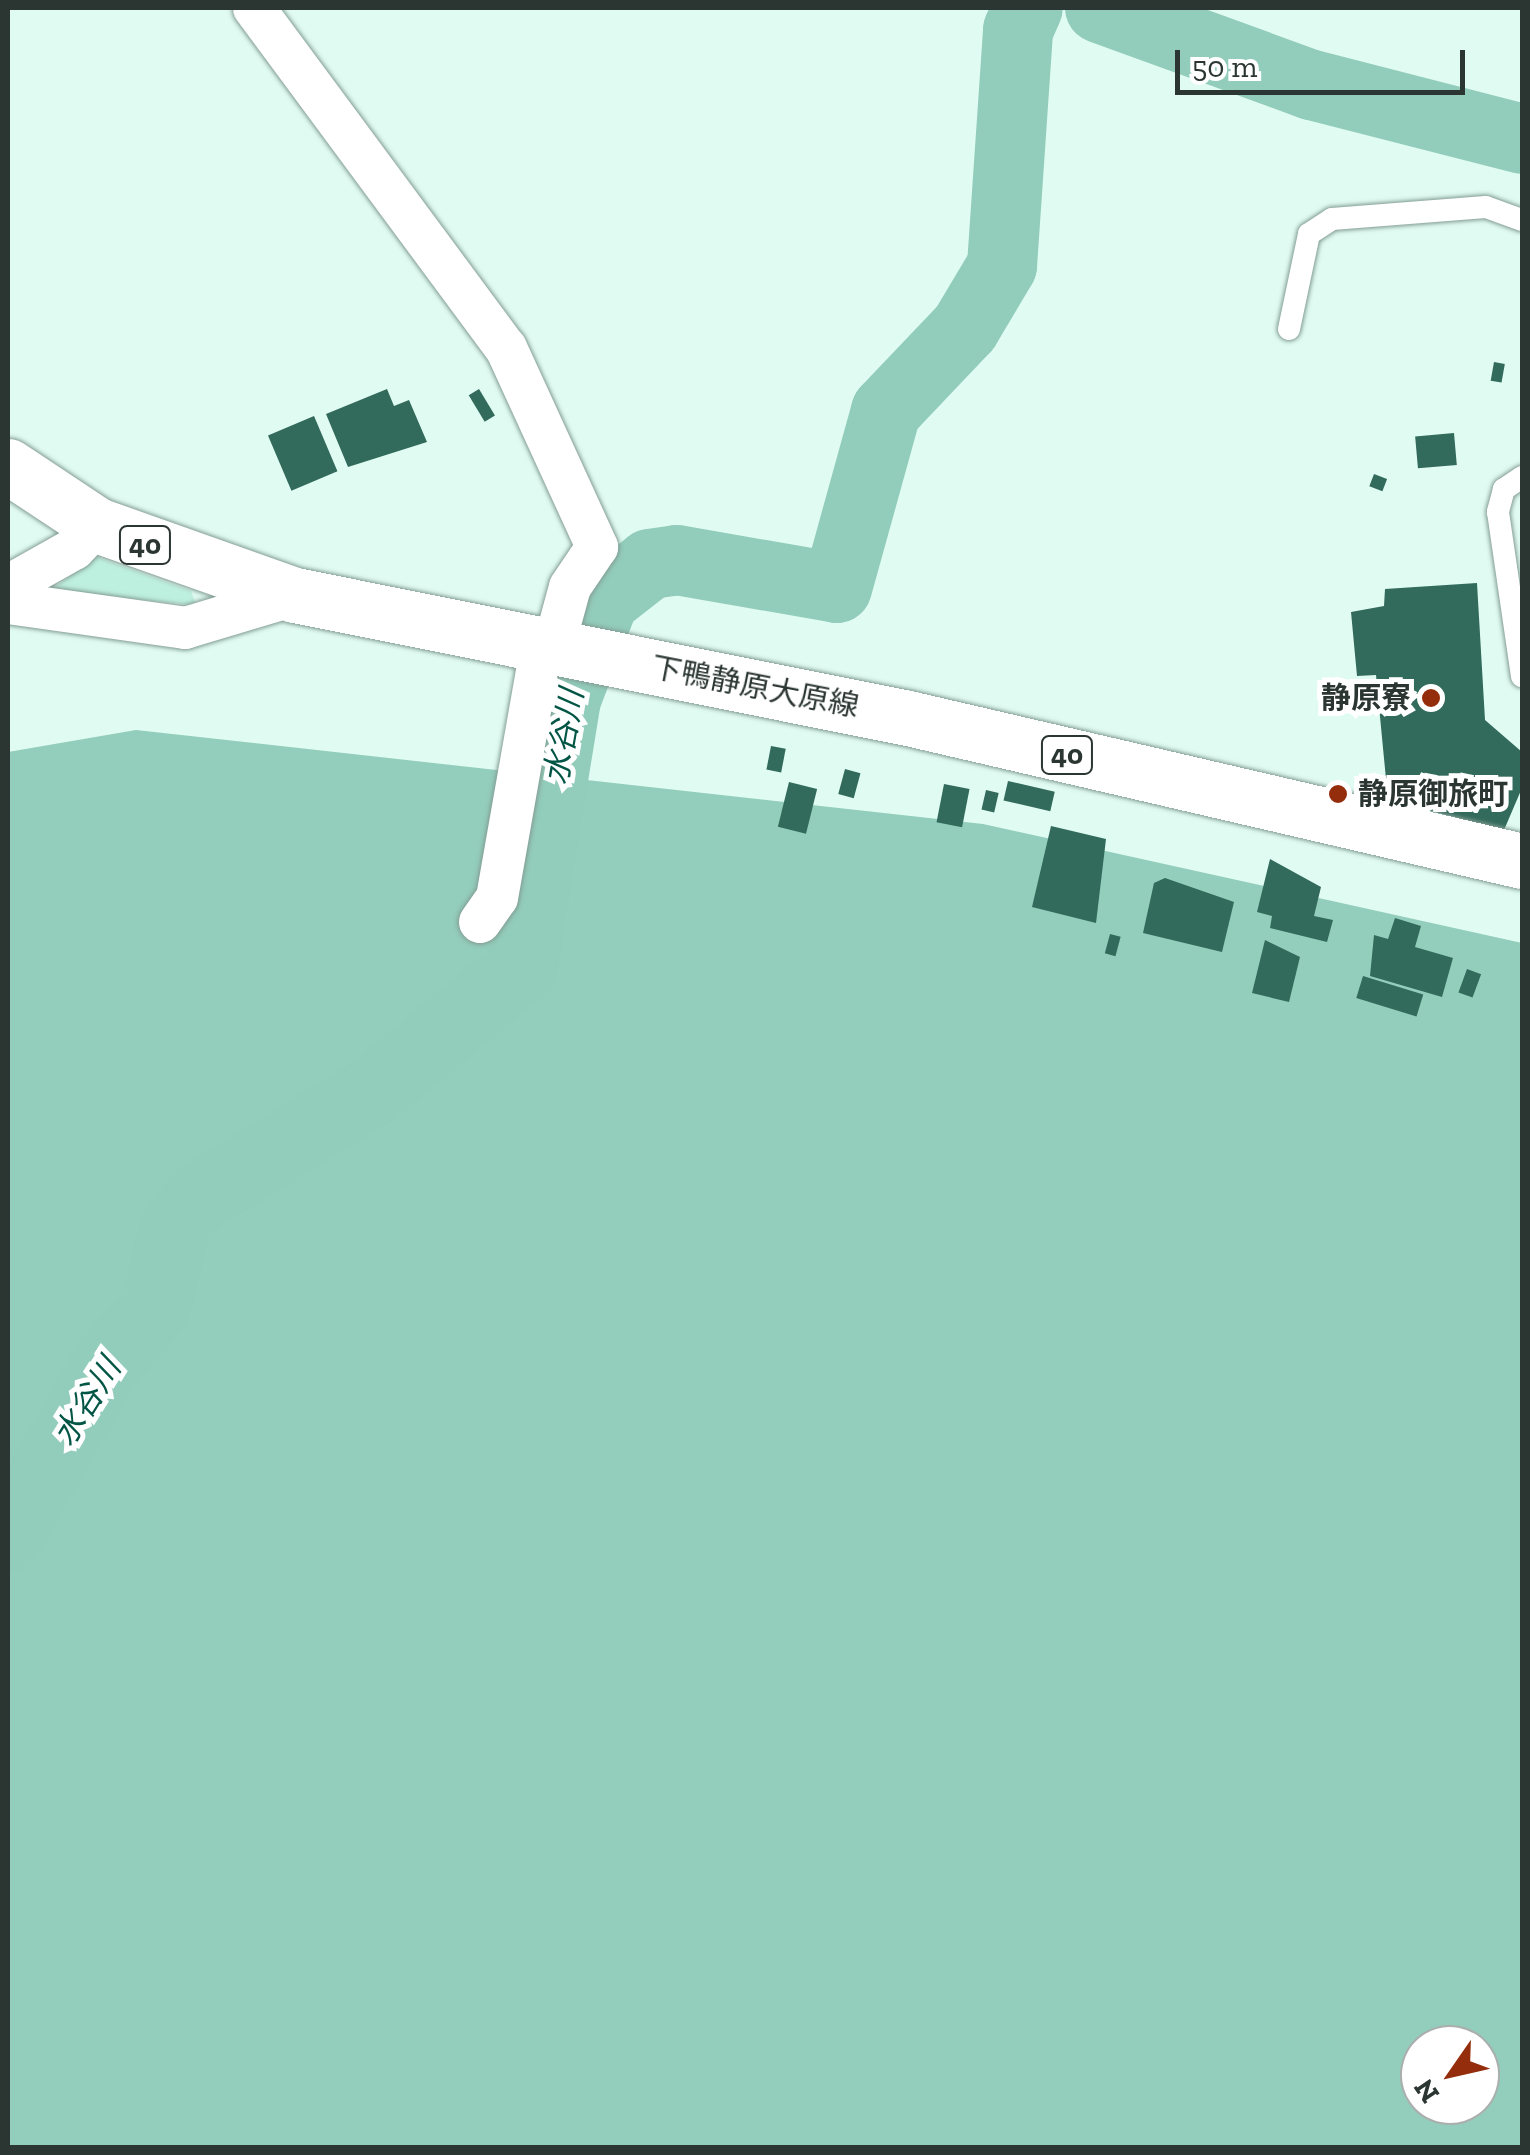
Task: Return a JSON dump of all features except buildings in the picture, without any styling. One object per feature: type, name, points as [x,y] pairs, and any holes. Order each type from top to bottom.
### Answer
[{"type":"main road","name":"下鴨静原大原線","points":[[8,466],[97,525],[295,595],[609,658],[1522,861]]},
{"type":"street","points":[[254,8],[476,298],[514,366],[597,547],[570,587],[548,645],[496,898],[480,922]]},
{"type":"street","points":[[8,586],[74,549],[97,525]]},
{"type":"street","points":[[8,603],[185,628],[295,595]]},
{"type":"lane","points":[[1289,329],[1309,234],[1332,219],[1486,207],[1522,220]]},
{"type":"lane","points":[[1522,477],[1504,489],[1498,512],[1522,676]]},
{"type":"green space","points":[[96,557],[191,591],[196,605],[50,591]]},
{"type":"green space","points":[[136,730],[983,824],[1522,943],[1522,2147],[8,2148],[8,752]]},
{"type":"waterway","name":"水谷川","points":[[8,1537],[108,1362],[155,1308],[175,1228],[200,1197],[372,1092],[522,968],[566,699],[604,600],[650,564],[677,560],[837,588],[886,411],[965,328],[1002,266],[1018,30],[1028,8]]},
{"type":"waterway","points":[[1100,8],[1312,85],[1522,139]]},
{"type":"place","name":"静原寮","points":[[1431,698]]},
{"type":"place","name":"静原御旅町","points":[[1338,794]]}]
